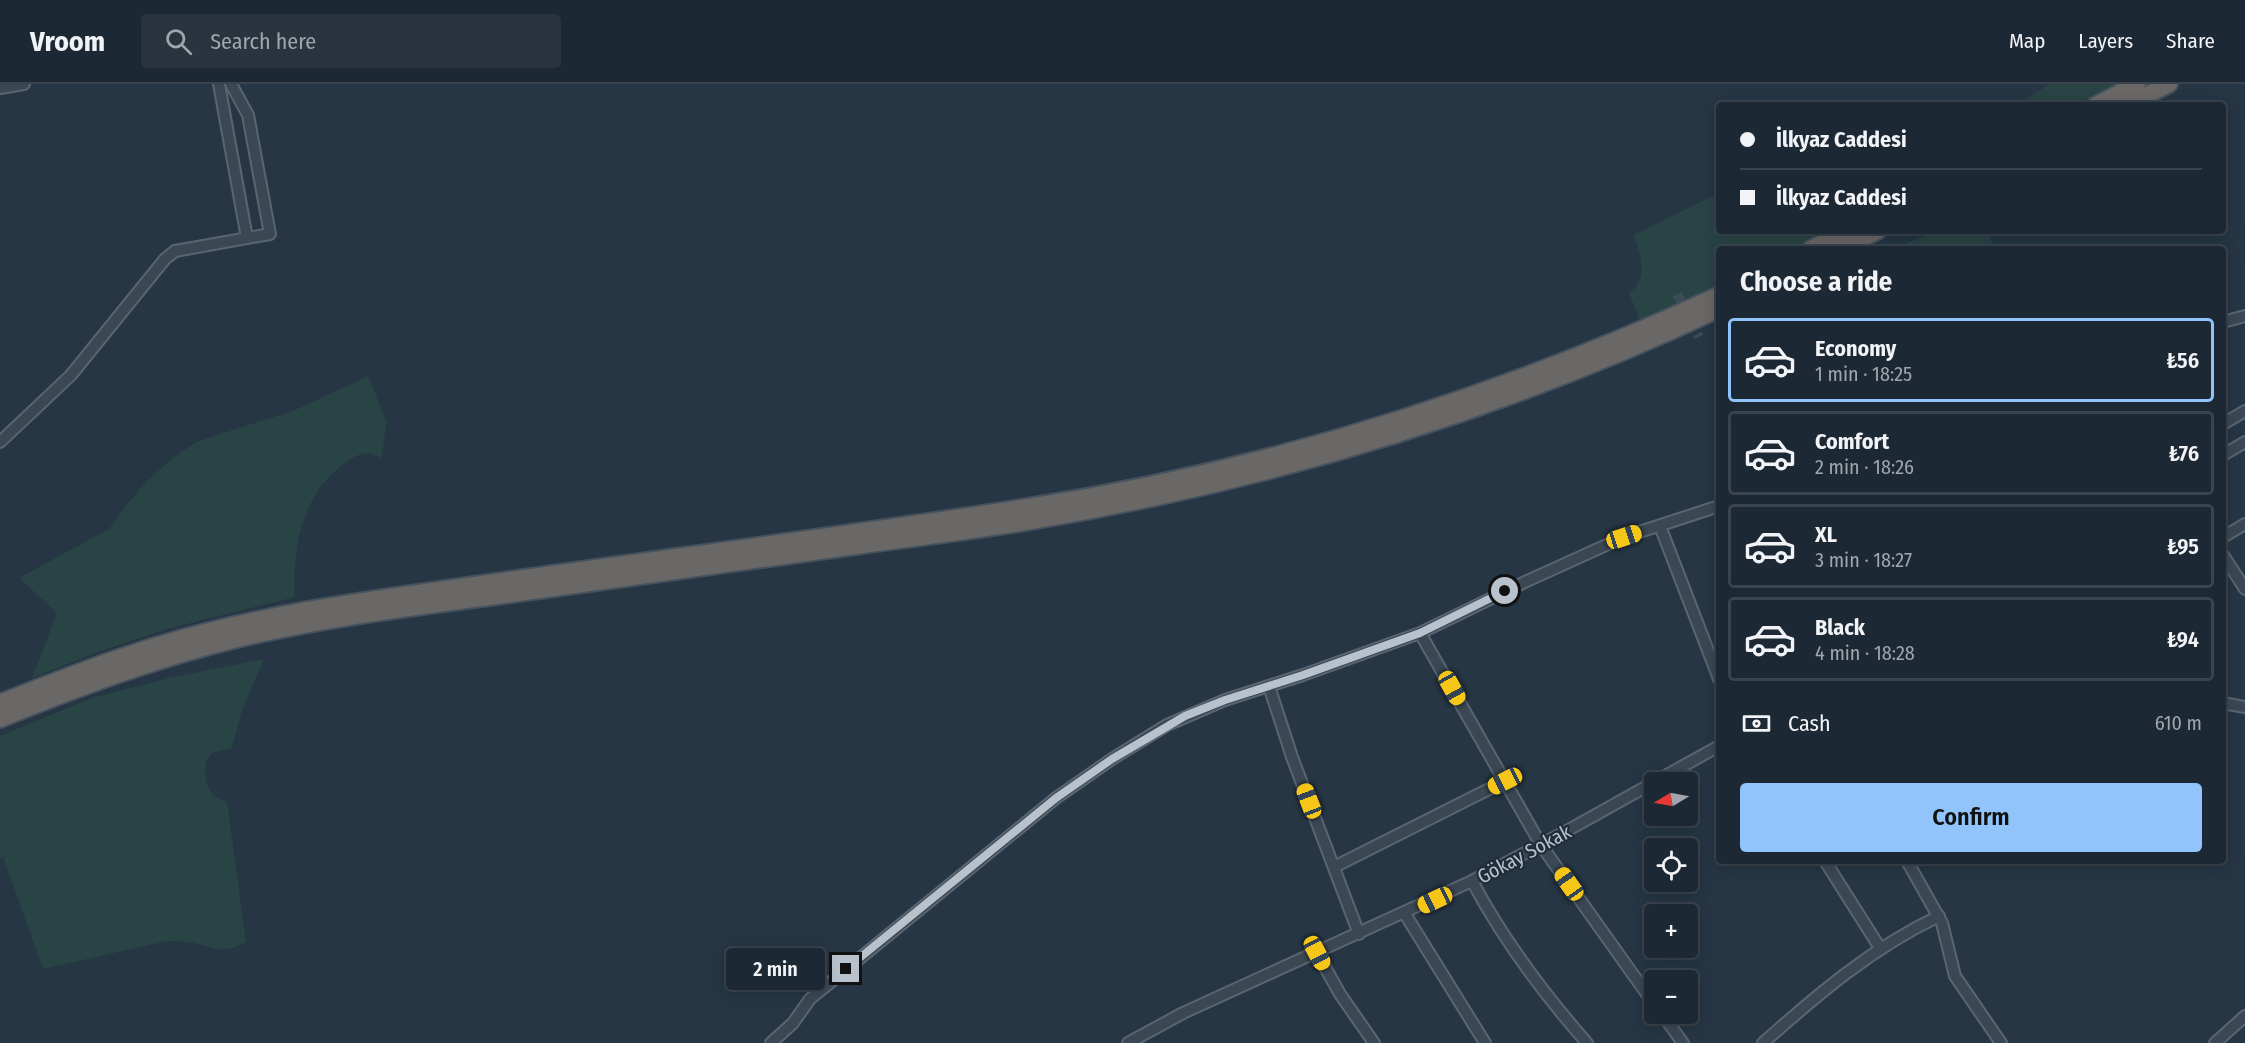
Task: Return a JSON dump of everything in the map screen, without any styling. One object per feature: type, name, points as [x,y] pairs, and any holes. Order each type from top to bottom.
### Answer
[{"type":"highway","points":[[2102,102],[2137,84]]},
{"type":"highway","points":[[2134,102],[2169,84]]},
{"type":"highway","points":[[1817,246],[1841,234]]},
{"type":"highway","points":[[1847,246],[1871,234]]},
{"type":"highway","points":[[0,703],[158,645],[246,622],[355,602],[1026,508],[1170,481],[1284,453],[1387,424],[1501,385],[1654,325],[1716,296]]},
{"type":"highway","points":[[0,719],[83,686],[165,659],[239,639],[357,615],[1028,522],[1172,495],[1289,467],[1390,438],[1496,402],[1658,338],[1716,310]]},
{"type":"street","points":[[0,88],[24,84]]},
{"type":"street","points":[[219,84],[247,238]]},
{"type":"street","points":[[0,442],[71,375],[165,258],[175,251],[270,234],[248,115],[231,84]]},
{"type":"street","points":[[2226,321],[2244,318]]},
{"type":"street","points":[[2226,422],[2245,411]]},
{"type":"street","points":[[2226,453],[2245,442]]},
{"type":"street","points":[[771,1043],[793,1023],[810,999],[1073,784],[1149,736],[1185,716],[1225,700],[1420,633],[1624,537],[1716,507]]},
{"type":"street","points":[[2226,535],[2245,524]]},
{"type":"street","points":[[1660,526],[1716,671]]},
{"type":"street","points":[[2226,560],[2245,588]]},
{"type":"street","points":[[1420,633],[1541,845],[1644,990]]},
{"type":"street","points":[[1269,686],[1292,757],[1359,934]]},
{"type":"street","points":[[2226,704],[2245,707]]},
{"type":"street","name":"Gökay Sokak","points":[[1128,1043],[1183,1013],[1405,914],[1472,881],[1716,748]]},
{"type":"street","points":[[1334,867],[1505,781]]},
{"type":"street","points":[[1827,864],[1880,948]]},
{"type":"street","points":[[1909,864],[1939,915],[1954,976],[2001,1043]]},
{"type":"street","points":[[1472,881],[1497,925],[1528,971],[1587,1043]]},
{"type":"street","points":[[1405,914],[1485,1043]]},
{"type":"street","points":[[1762,1043],[1839,977],[1880,948],[1939,915]]},
{"type":"street","points":[[1317,953],[1340,994],[1374,1043]]},
{"type":"street","points":[[2215,1043],[2245,1016]]},
{"type":"street","points":[[1669,1024],[1683,1043]]},
{"type":"green space","points":[[2050,84],[2117,84],[2081,102],[2021,102]]},
{"type":"green space","points":[[1716,194],[1716,234],[1822,234],[1799,246],[1716,246],[1716,287],[1640,321],[1629,293],[1639,280],[1642,266],[1634,235]]},
{"type":"green space","points":[[1930,234],[1988,234],[1994,246],[1900,246]]},
{"type":"green space","points":[[368,376],[387,422],[381,459],[374,454],[366,453],[351,459],[335,471],[311,502],[299,539],[295,597],[167,629],[98,652],[32,678],[57,613],[19,578],[109,529],[147,481],[170,460],[196,442],[295,410]]},
{"type":"green space","points":[[264,659],[242,710],[232,748],[212,753],[205,766],[209,789],[220,799],[227,801],[246,942],[233,948],[220,950],[190,942],[167,941],[43,969],[3,857],[0,858],[0,736],[92,698],[169,678]]},
{"type":"tunnel","points":[[1677,294],[1699,337]]},
{"type":"route","points":[[846,969],[1038,811],[1092,771],[1149,736],[1205,707],[1420,633],[1505,591]]}]
